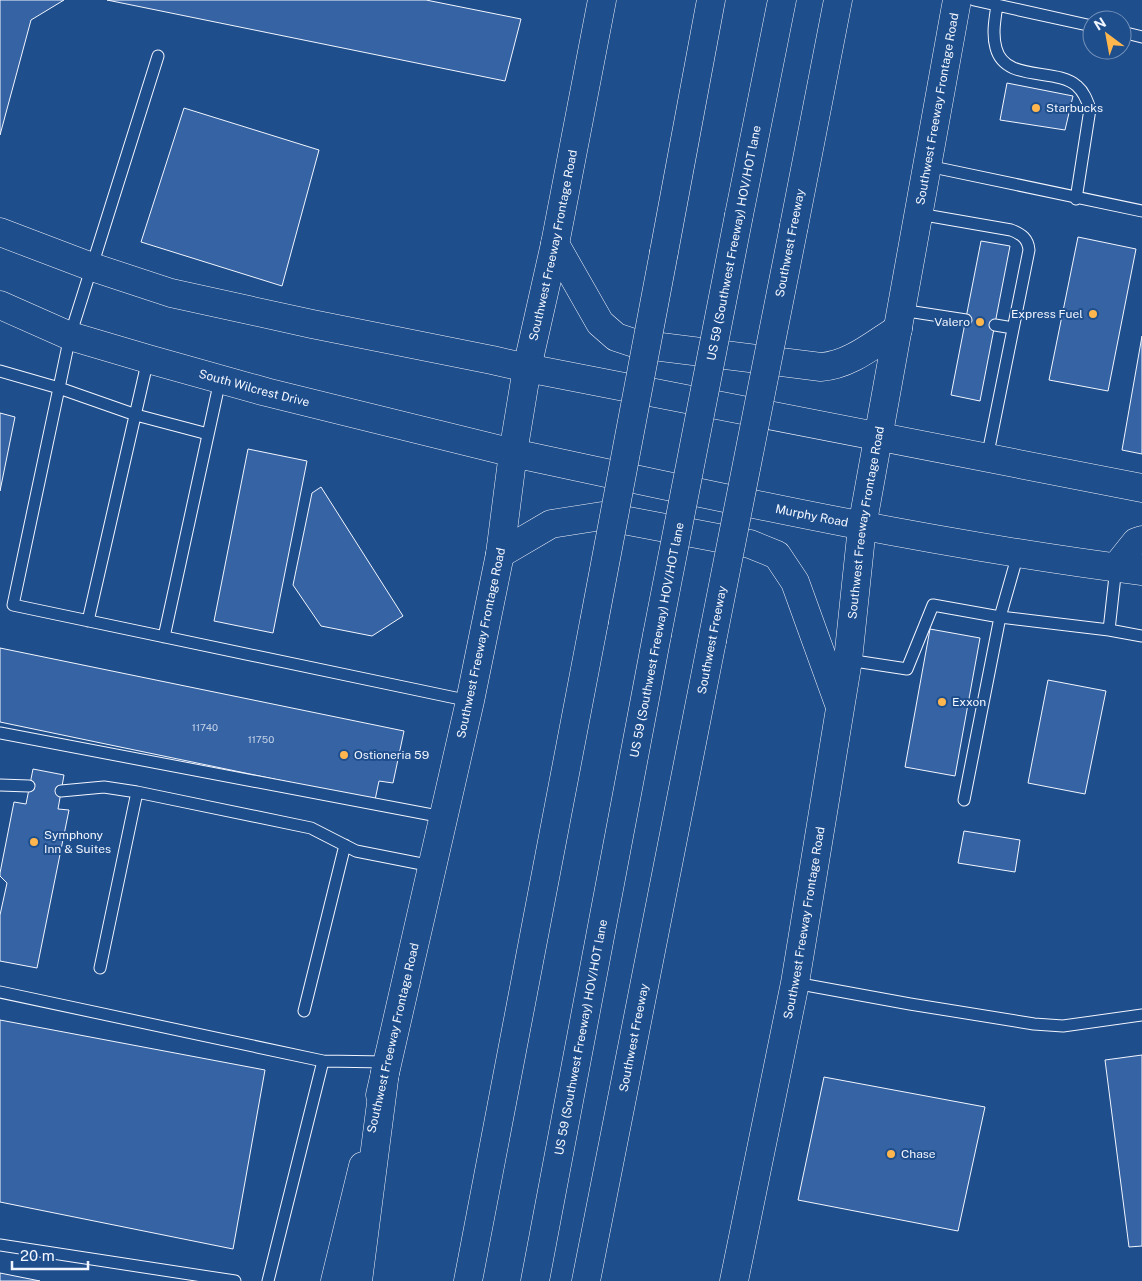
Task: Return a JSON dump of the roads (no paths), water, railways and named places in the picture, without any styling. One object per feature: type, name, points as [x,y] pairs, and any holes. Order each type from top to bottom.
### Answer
[{"type":"main road","name":"Southwest Freeway Frontage Road","points":[[335,1281],[470,701],[500,554],[513,453],[527,368],[555,244],[602,0]]},
{"type":"main road","points":[[468,1281],[711,0]]},
{"type":"main road","name":"US 59 (Southwest Freeway) HOV/HOT lane","points":[[535,1281],[657,635],[782,0]]},
{"type":"main road","name":"Southwest Freeway","points":[[586,1281],[838,0]]},
{"type":"main road","name":"Southwest Freeway Frontage Road","points":[[734,1281],[794,983],[848,660],[862,527],[957,0]]},
{"type":"main road","points":[[7,234],[92,267],[171,293],[527,368],[1142,488]]},
{"type":"main road","points":[[555,244],[600,324],[616,337],[637,344],[821,367],[835,366],[856,356],[899,320]]},
{"type":"main road","name":"South Wilcrest Drive","points":[[0,305],[70,336],[220,380],[513,453]]},
{"type":"main road","name":"Murphy Road","points":[[513,453],[862,527],[1018,554],[1129,569]]},
{"type":"main road","points":[[500,554],[552,524],[602,516],[750,544],[777,555],[795,582],[840,705]]},
{"type":"main road","points":[[1129,569],[1136,542],[1142,540]]},
{"type":"main road","points":[[358,1281],[386,1067]]},
{"type":"lane","points":[[974,0],[1082,24]]},
{"type":"lane","points":[[997,5],[994,30],[996,48],[1000,59],[1008,66],[1068,80],[1085,95],[1090,109],[1076,198]]},
{"type":"lane","points":[[158,56],[70,336],[12,606],[470,701]]},
{"type":"lane","points":[[928,166],[1142,212]]},
{"type":"lane","points":[[919,214],[1019,232],[1028,244],[1029,250],[987,458]]},
{"type":"lane","points":[[899,320],[966,320]]},
{"type":"lane","points":[[995,325],[1013,328]]},
{"type":"lane","points":[[88,622],[148,359]]},
{"type":"lane","points":[[0,370],[136,415],[208,434]]},
{"type":"lane","points":[[164,637],[220,380]]},
{"type":"lane","points":[[964,800],[1000,618],[1018,554]]},
{"type":"lane","points":[[1109,630],[1129,569]]},
{"type":"lane","points":[[848,660],[907,669],[933,605],[1000,618],[1109,630],[1142,636]]},
{"type":"lane","points":[[0,733],[443,817]]},
{"type":"lane","points":[[0,785],[29,786]]},
{"type":"lane","points":[[61,792],[104,788],[137,792],[311,828],[356,851],[432,866]]},
{"type":"lane","points":[[100,968],[137,792]]},
{"type":"lane","points":[[304,1011],[345,845]]},
{"type":"lane","points":[[794,983],[901,1003],[1034,1024],[1063,1026],[1142,1015]]},
{"type":"lane","points":[[0,992],[323,1061],[386,1067]]},
{"type":"lane","points":[[268,1281],[323,1061]]},
{"type":"lane","points":[[0,1245],[236,1281]]},
{"type":"place","name":"Starbucks","points":[[1036,108]]},
{"type":"place","name":"Express Fuel","points":[[1093,314]]},
{"type":"place","name":"Valero","points":[[980,322]]},
{"type":"place","name":"Exxon","points":[[942,702]]},
{"type":"place","name":"Ostioneria 59","points":[[344,755]]},
{"type":"place","name":"Symphony Inn & Suites","points":[[34,842]]},
{"type":"place","name":"Chase","points":[[891,1154]]}]
